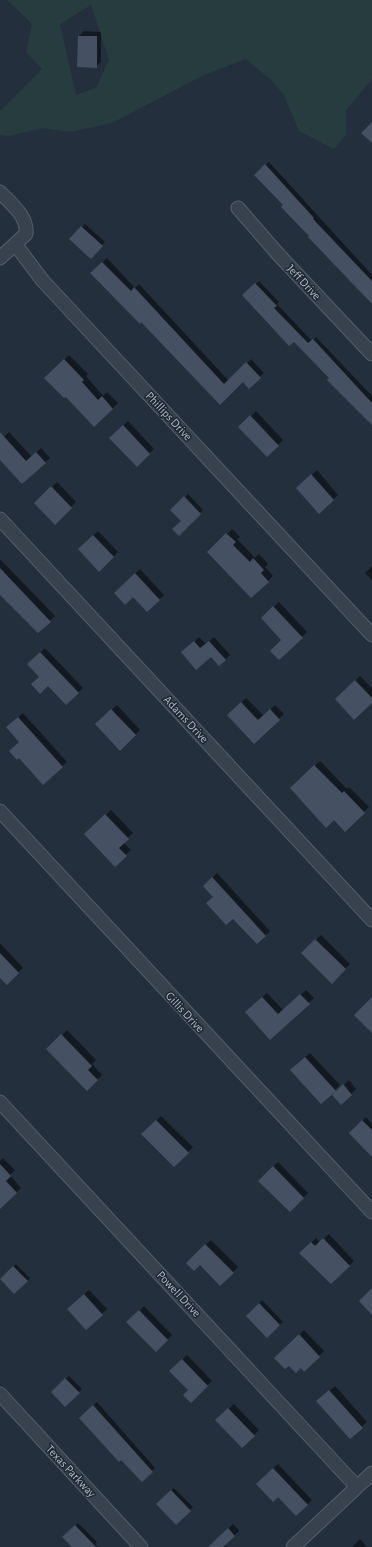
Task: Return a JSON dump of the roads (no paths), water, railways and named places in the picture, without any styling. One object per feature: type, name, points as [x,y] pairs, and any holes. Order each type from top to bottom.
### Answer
[{"type":"street","points":[[0,192],[25,222],[26,234],[0,258]]},
{"type":"street","name":"Jeff Drive","points":[[238,208],[277,253],[372,354]]},
{"type":"street","name":"Phillips Drive","points":[[15,244],[43,281],[372,635]]},
{"type":"street","name":"Adams Drive","points":[[0,518],[372,920]]},
{"type":"street","name":"Gillis Drive","points":[[0,811],[372,1212]]},
{"type":"street","name":"Powell Drive","points":[[0,1102],[357,1487]]},
{"type":"street","name":"Texas Parkway","points":[[0,1394],[141,1547]]},
{"type":"street","points":[[293,1547],[372,1473]]}]
